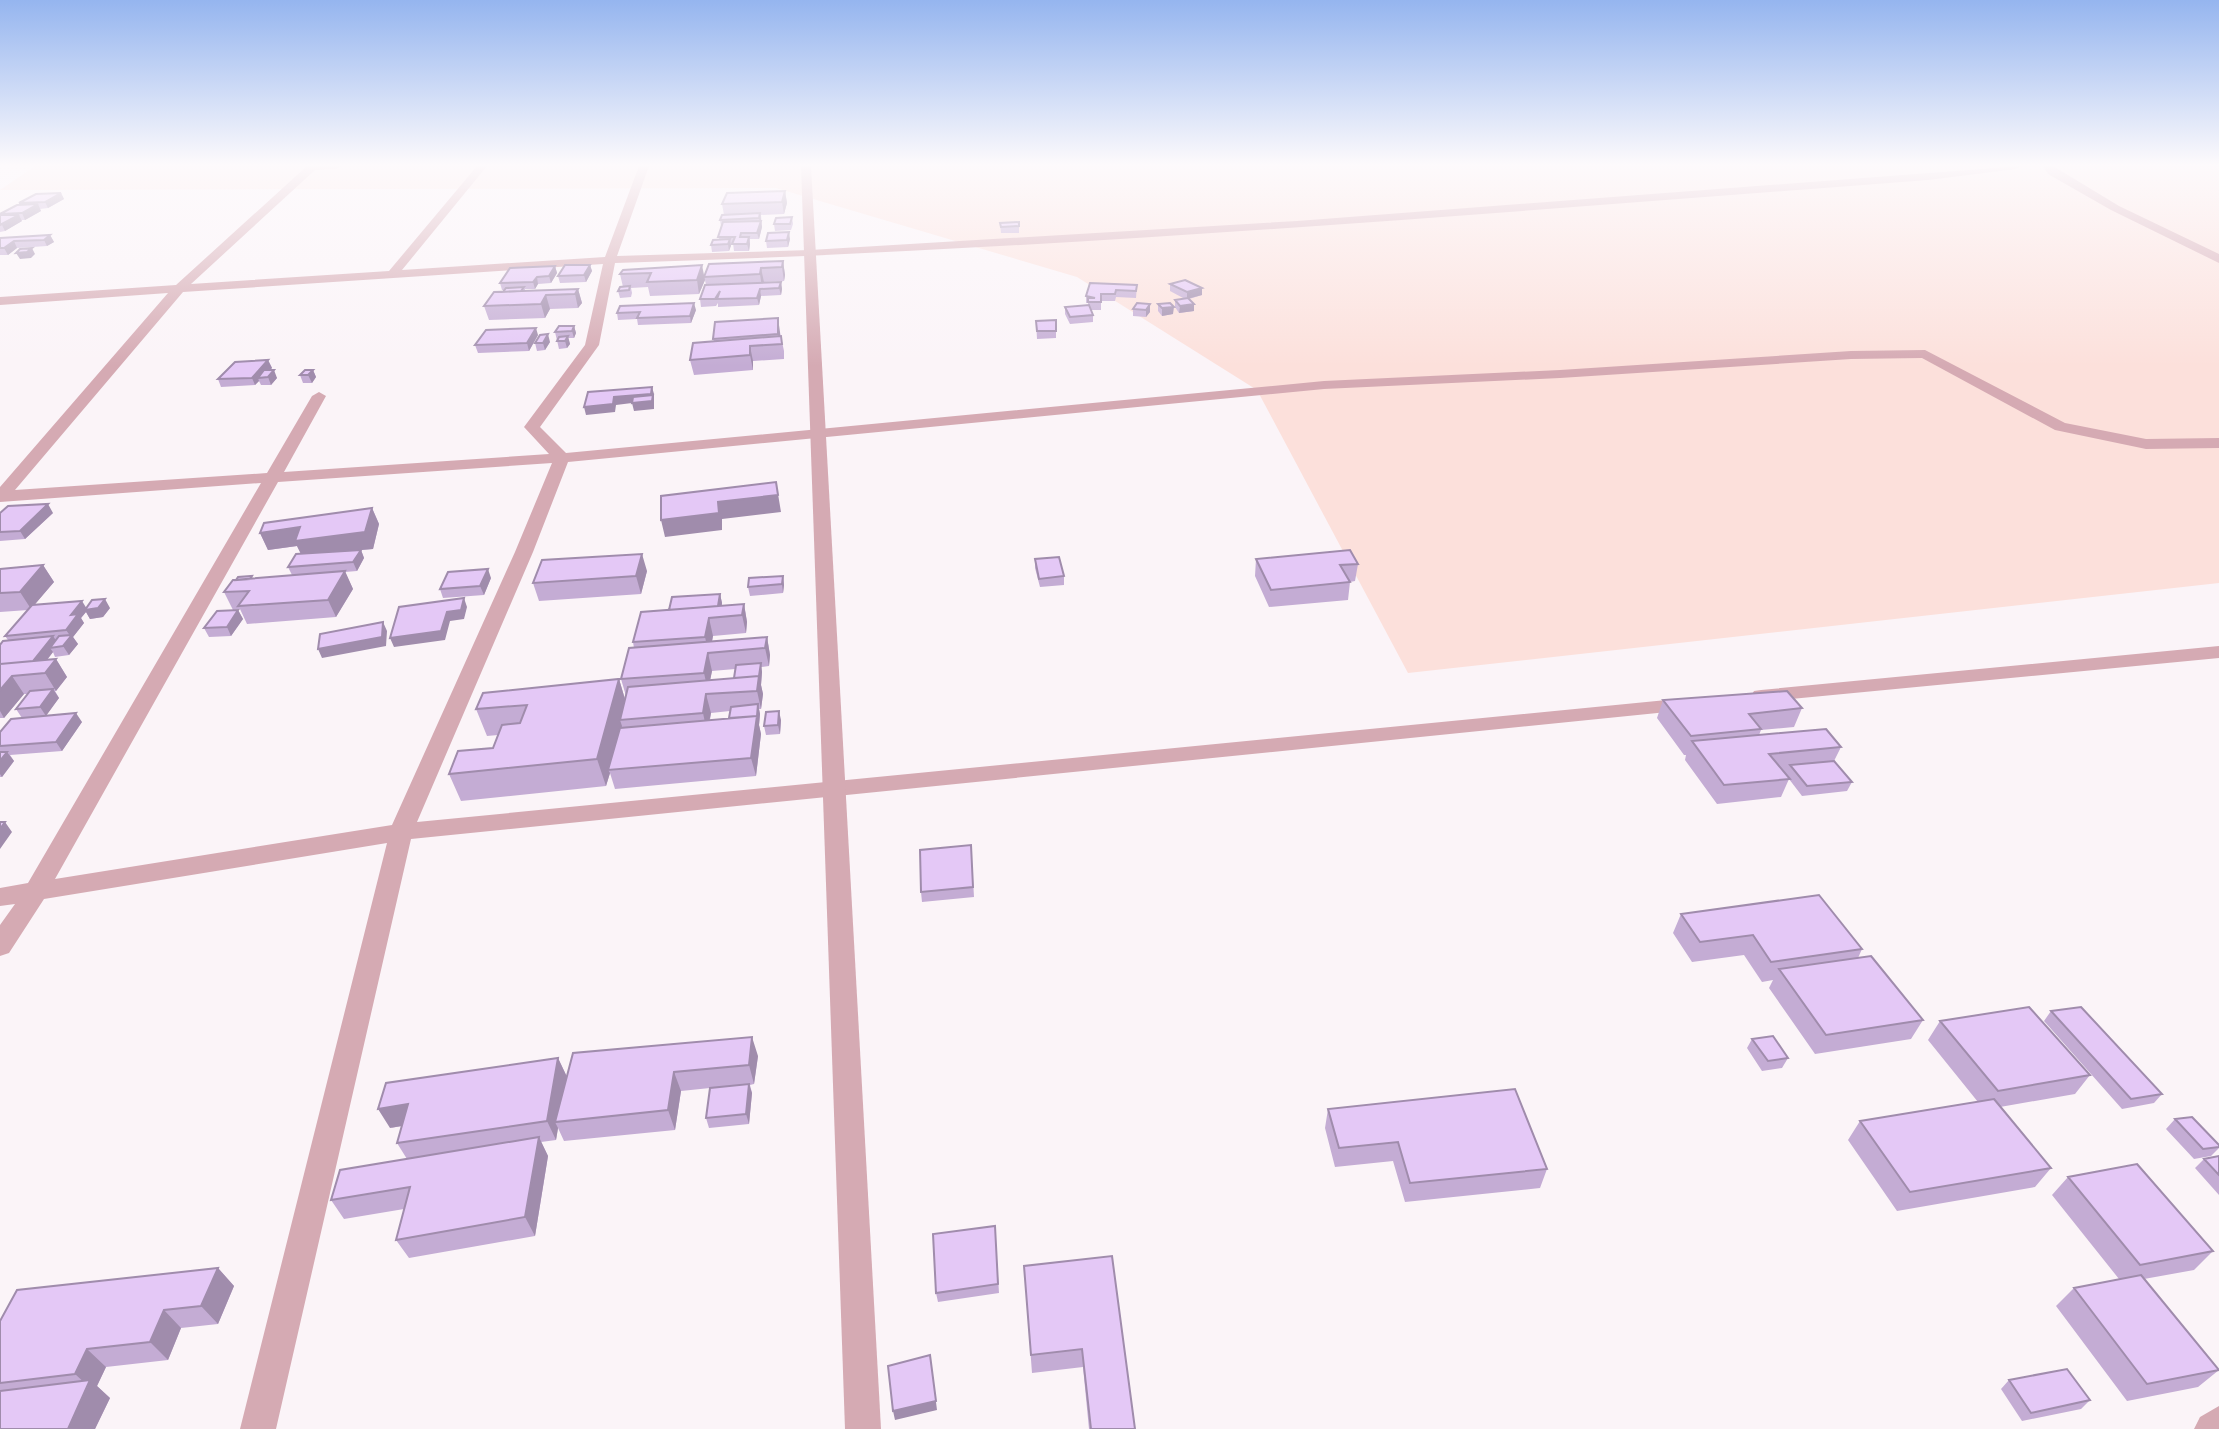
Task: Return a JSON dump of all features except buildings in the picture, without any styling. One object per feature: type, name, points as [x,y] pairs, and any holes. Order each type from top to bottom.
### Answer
[{"type":"street","points":[[0,496],[179,289],[240,233]]},
{"type":"street","points":[[393,274],[427,233]]},
{"type":"street","points":[[562,458],[531,427],[592,345],[610,260],[620,233]]},
{"type":"street","points":[[809,233],[863,1429]]},
{"type":"street","points":[[0,301],[610,260],[810,254],[1156,233]]},
{"type":"street","points":[[2165,233],[2219,259]]},
{"type":"street","points":[[0,496],[273,475],[562,458],[1324,385],[1560,374],[1851,355],[1925,354],[2060,427],[2146,444],[2219,443]]},
{"type":"street","points":[[0,946],[34,894],[319,396]]},
{"type":"street","points":[[257,1429],[401,832],[524,552],[562,458]]},
{"type":"street","points":[[1734,699],[2219,652]]},
{"type":"street","points":[[0,897],[34,894],[401,832],[1706,702]]},
{"type":"street","points":[[2212,1429],[2219,1424]]},
{"type":"shaded area","points":[[927,233],[2219,233],[2219,583],[1408,673],[1257,390],[1077,277]]}]
